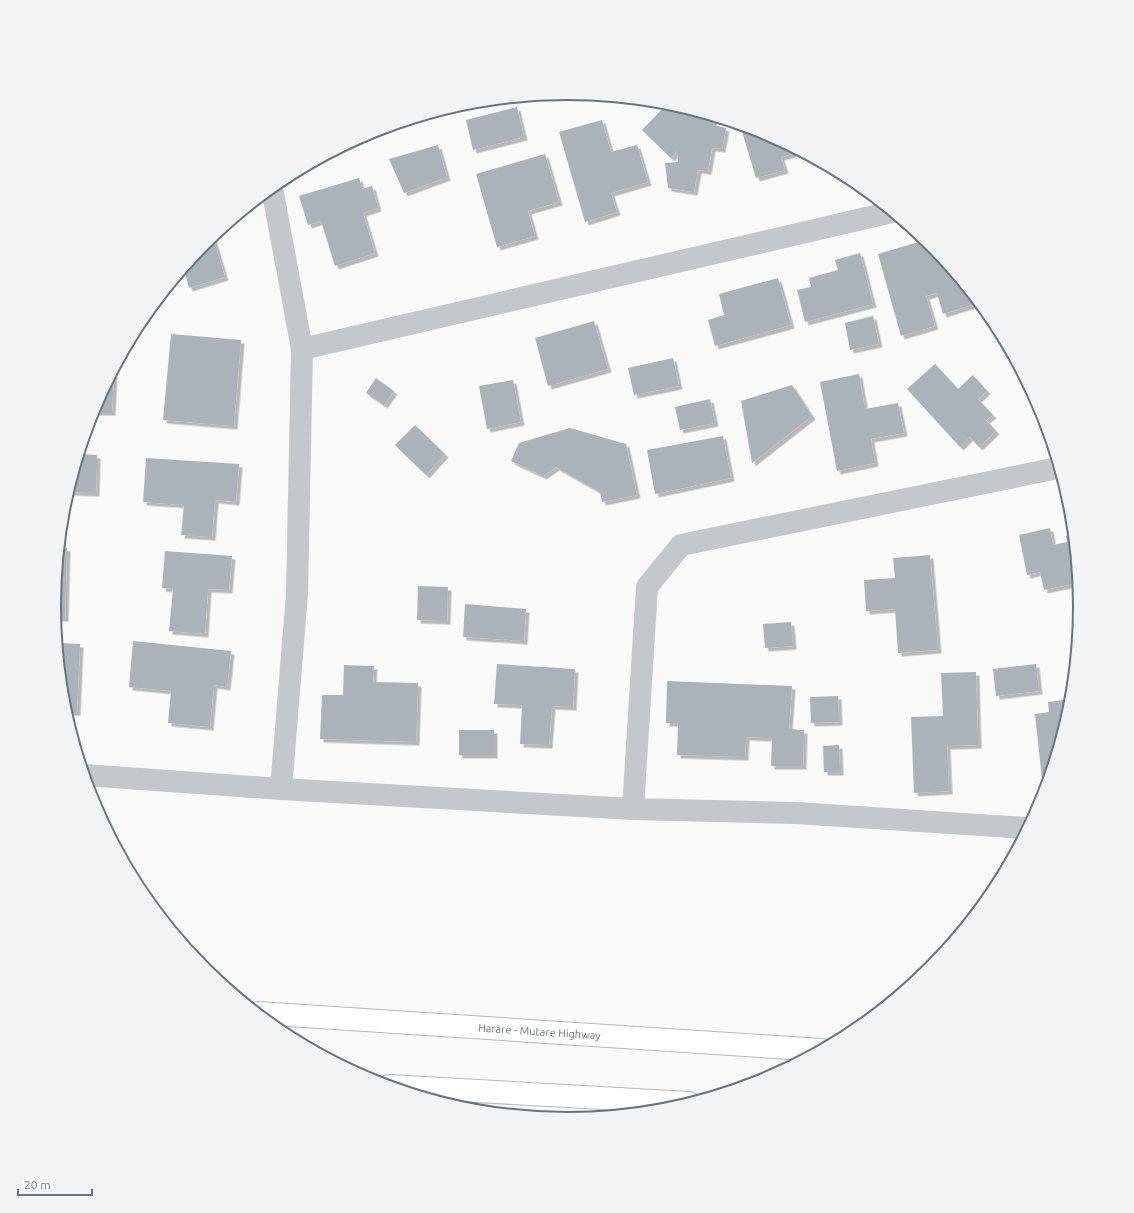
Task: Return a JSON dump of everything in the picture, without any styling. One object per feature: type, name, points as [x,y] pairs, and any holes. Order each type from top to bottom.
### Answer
[{"type":"highway","name":"Harare - Mutare Highway","points":[[267,1014],[812,1049]]},
{"type":"highway","points":[[408,1087],[670,1102]]},
{"type":"street","points":[[273,195],[302,349],[297,594],[281,789]]},
{"type":"street","points":[[302,349],[886,214]]},
{"type":"street","points":[[633,809],[647,587],[681,545],[1054,469]]},
{"type":"street","points":[[90,775],[281,789],[633,809],[796,814],[1022,828]]},
{"type":"building","points":[[517,107],[524,137],[473,150],[466,120]]},
{"type":"building","points":[[662,109],[713,122],[713,125],[726,128],[722,149],[712,148],[708,171],[698,170],[694,192],[668,188],[665,163],[678,162],[677,151],[671,158],[642,130]]},
{"type":"building","points":[[602,120],[611,152],[637,145],[648,182],[611,193],[617,212],[585,222],[559,132]]},
{"type":"building","points":[[742,132],[793,154],[781,157],[785,170],[756,178]]},
{"type":"building","points":[[438,145],[447,177],[404,193],[389,159]]},
{"type":"building","points":[[545,154],[559,202],[528,211],[535,236],[497,247],[476,174]]},
{"type":"building","points":[[359,178],[362,189],[372,186],[378,208],[363,213],[375,253],[335,266],[321,221],[308,225],[299,196]]},
{"type":"building","points":[[918,242],[947,273],[972,305],[943,314],[937,293],[926,296],[935,326],[901,336],[878,254]]},
{"type":"building","points":[[215,243],[225,277],[189,288],[186,275]]},
{"type":"building","points":[[860,253],[873,304],[805,322],[797,290],[811,287],[809,278],[838,270],[835,260]]},
{"type":"building","points":[[778,278],[791,325],[715,346],[708,320],[724,315],[719,294]]},
{"type":"building","points":[[873,316],[879,344],[850,350],[845,323]]},
{"type":"building","points":[[594,321],[608,369],[548,386],[535,338]]},
{"type":"building","points":[[171,334],[241,340],[234,426],[163,420]]},
{"type":"building","points":[[673,358],[679,386],[634,395],[628,368]]},
{"type":"building","points":[[935,364],[958,389],[973,375],[987,391],[978,399],[993,415],[986,420],[996,431],[979,447],[970,437],[960,447],[907,389]]},
{"type":"building","points":[[859,374],[865,409],[898,403],[904,433],[871,439],[875,463],[837,471],[820,382]]},
{"type":"building","points":[[376,378],[394,391],[384,405],[366,393]]},
{"type":"building","points":[[513,380],[521,422],[487,429],[479,386]]},
{"type":"building","points":[[113,382],[112,412],[100,412]]},
{"type":"building","points":[[792,385],[812,416],[752,463],[741,401]]},
{"type":"building","points":[[710,399],[715,423],[680,430],[675,407]]},
{"type":"building","points":[[415,425],[445,454],[426,475],[395,445]]},
{"type":"building","points":[[570,428],[626,444],[637,495],[602,502],[600,492],[556,467],[543,476],[511,461],[519,443]]},
{"type":"building","points":[[723,436],[731,478],[655,494],[647,450]]},
{"type":"building","points":[[85,454],[97,455],[96,493],[74,492]]},
{"type":"building","points":[[146,458],[239,464],[236,502],[215,500],[212,537],[181,535],[184,505],[143,502]]},
{"type":"building","points":[[1050,528],[1053,545],[1067,542],[1066,536],[1068,535],[1072,584],[1044,590],[1040,572],[1027,575],[1019,535]]},
{"type":"building","points":[[64,548],[67,548],[65,618],[61,618],[61,606]]},
{"type":"building","points":[[165,551],[232,556],[229,590],[208,589],[205,634],[169,631],[173,589],[162,588]]},
{"type":"building","points":[[930,555],[938,650],[898,653],[895,609],[866,611],[864,580],[895,578],[893,558]]},
{"type":"building","points":[[418,586],[448,587],[447,621],[417,620]]},
{"type":"building","points":[[465,604],[526,609],[524,641],[463,637]]},
{"type":"building","points":[[791,622],[793,646],[765,648],[763,624]]},
{"type":"building","points":[[133,641],[231,651],[227,687],[214,685],[210,727],[168,723],[171,691],[129,687]]},
{"type":"building","points":[[62,643],[80,644],[77,712],[73,712],[71,705],[65,673]]},
{"type":"building","points":[[497,664],[575,669],[573,707],[552,706],[549,745],[520,744],[522,705],[494,704]]},
{"type":"building","points":[[1036,664],[1039,691],[996,696],[993,669]]},
{"type":"building","points":[[344,665],[374,666],[373,682],[418,683],[416,742],[320,739],[322,695],[343,695]]},
{"type":"building","points":[[976,672],[978,745],[947,746],[949,791],[914,793],[911,717],[943,716],[941,673]]},
{"type":"building","points":[[667,681],[792,686],[789,729],[804,730],[803,766],[771,766],[772,738],[746,737],[745,757],[677,755],[678,723],[666,723]]},
{"type":"building","points":[[838,696],[839,722],[811,723],[810,697]]},
{"type":"building","points":[[1064,700],[1056,737],[1042,779],[1035,714],[1049,712],[1048,702]]},
{"type":"building","points":[[459,730],[494,730],[494,755],[459,755]]},
{"type":"building","points":[[839,745],[840,772],[824,772],[823,746]]}]
